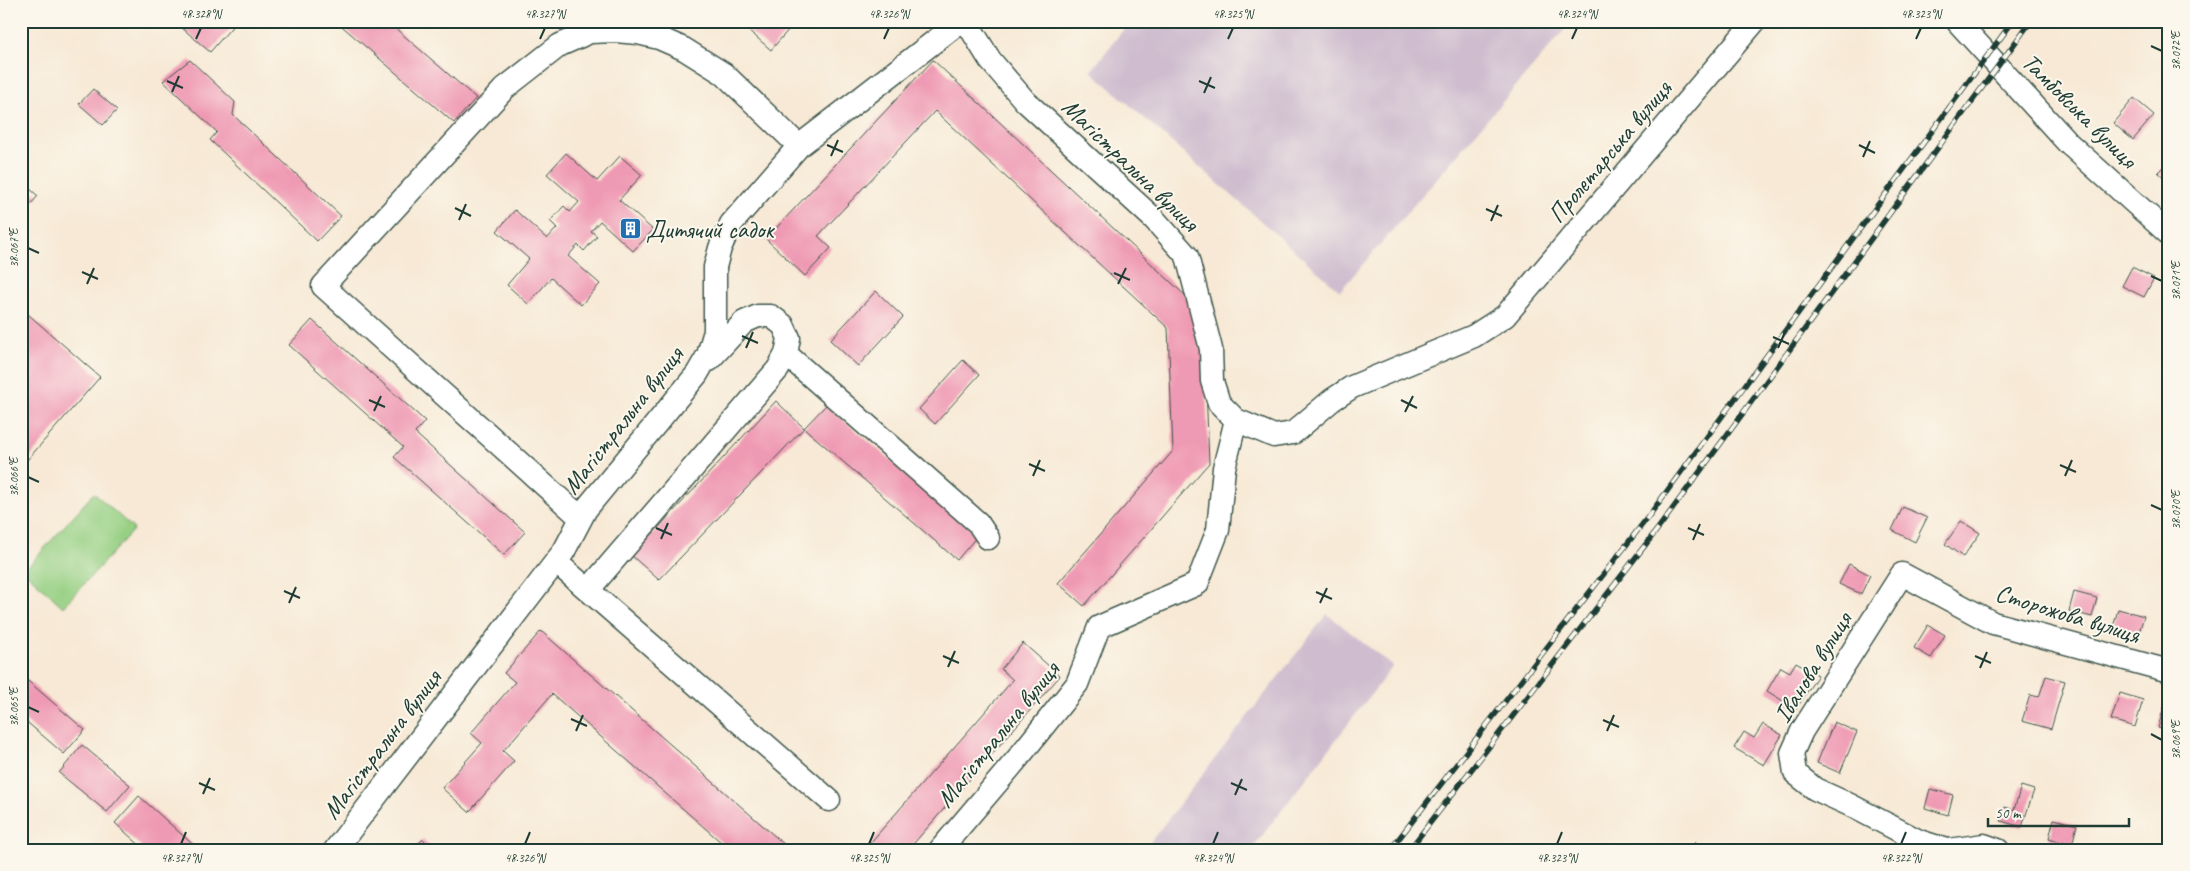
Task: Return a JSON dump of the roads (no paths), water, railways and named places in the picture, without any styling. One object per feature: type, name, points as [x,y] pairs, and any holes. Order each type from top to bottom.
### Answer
[{"type":"street","name":"Магістральна вулиця","points":[[335,850],[556,562],[564,551],[586,509],[697,374],[708,355],[716,331],[715,267],[720,248],[731,224],[799,146],[961,21]]},
{"type":"street","name":"Магістральна вулиця","points":[[966,21],[990,60],[1025,101],[1154,219],[1187,256],[1211,349],[1212,380],[1219,402],[1236,420],[1274,436],[1293,434],[1332,400],[1352,387],[1474,336],[1505,316]]},
{"type":"street","name":"Пролетарська вулиця","points":[[1505,316],[1755,21]]},
{"type":"street","name":"Тамбовська вулиця","points":[[1956,21],[2068,142],[2169,234]]},
{"type":"street","points":[[581,518],[323,286],[504,88],[560,45],[590,32],[638,33],[659,38],[691,53],[730,80],[799,146]]},
{"type":"street","points":[[589,589],[778,369],[786,354],[789,338],[783,325],[771,316],[758,316],[744,322],[697,374]]},
{"type":"street","points":[[786,354],[978,523],[988,538]]},
{"type":"street","name":"Магістральна вулиця","points":[[940,850],[1018,758],[1077,684],[1099,627],[1197,584],[1218,530],[1224,468],[1236,420]]},
{"type":"street","points":[[556,562],[829,800]]},
{"type":"street","name":"Сторожова вулиця","points":[[1902,574],[1993,623],[2169,671]]},
{"type":"street","name":"Іванова вулиця","points":[[1902,574],[1802,730],[1792,753],[1795,772],[1816,789],[1919,841],[1948,850],[1984,845],[1998,850]]},
{"type":"railway","points":[[1390,850],[1648,517],[2013,21]]},
{"type":"railway","points":[[1409,850],[1660,526],[2031,21]]},
{"type":"place","name":"Дитячий садок","points":[[630,229]]}]
